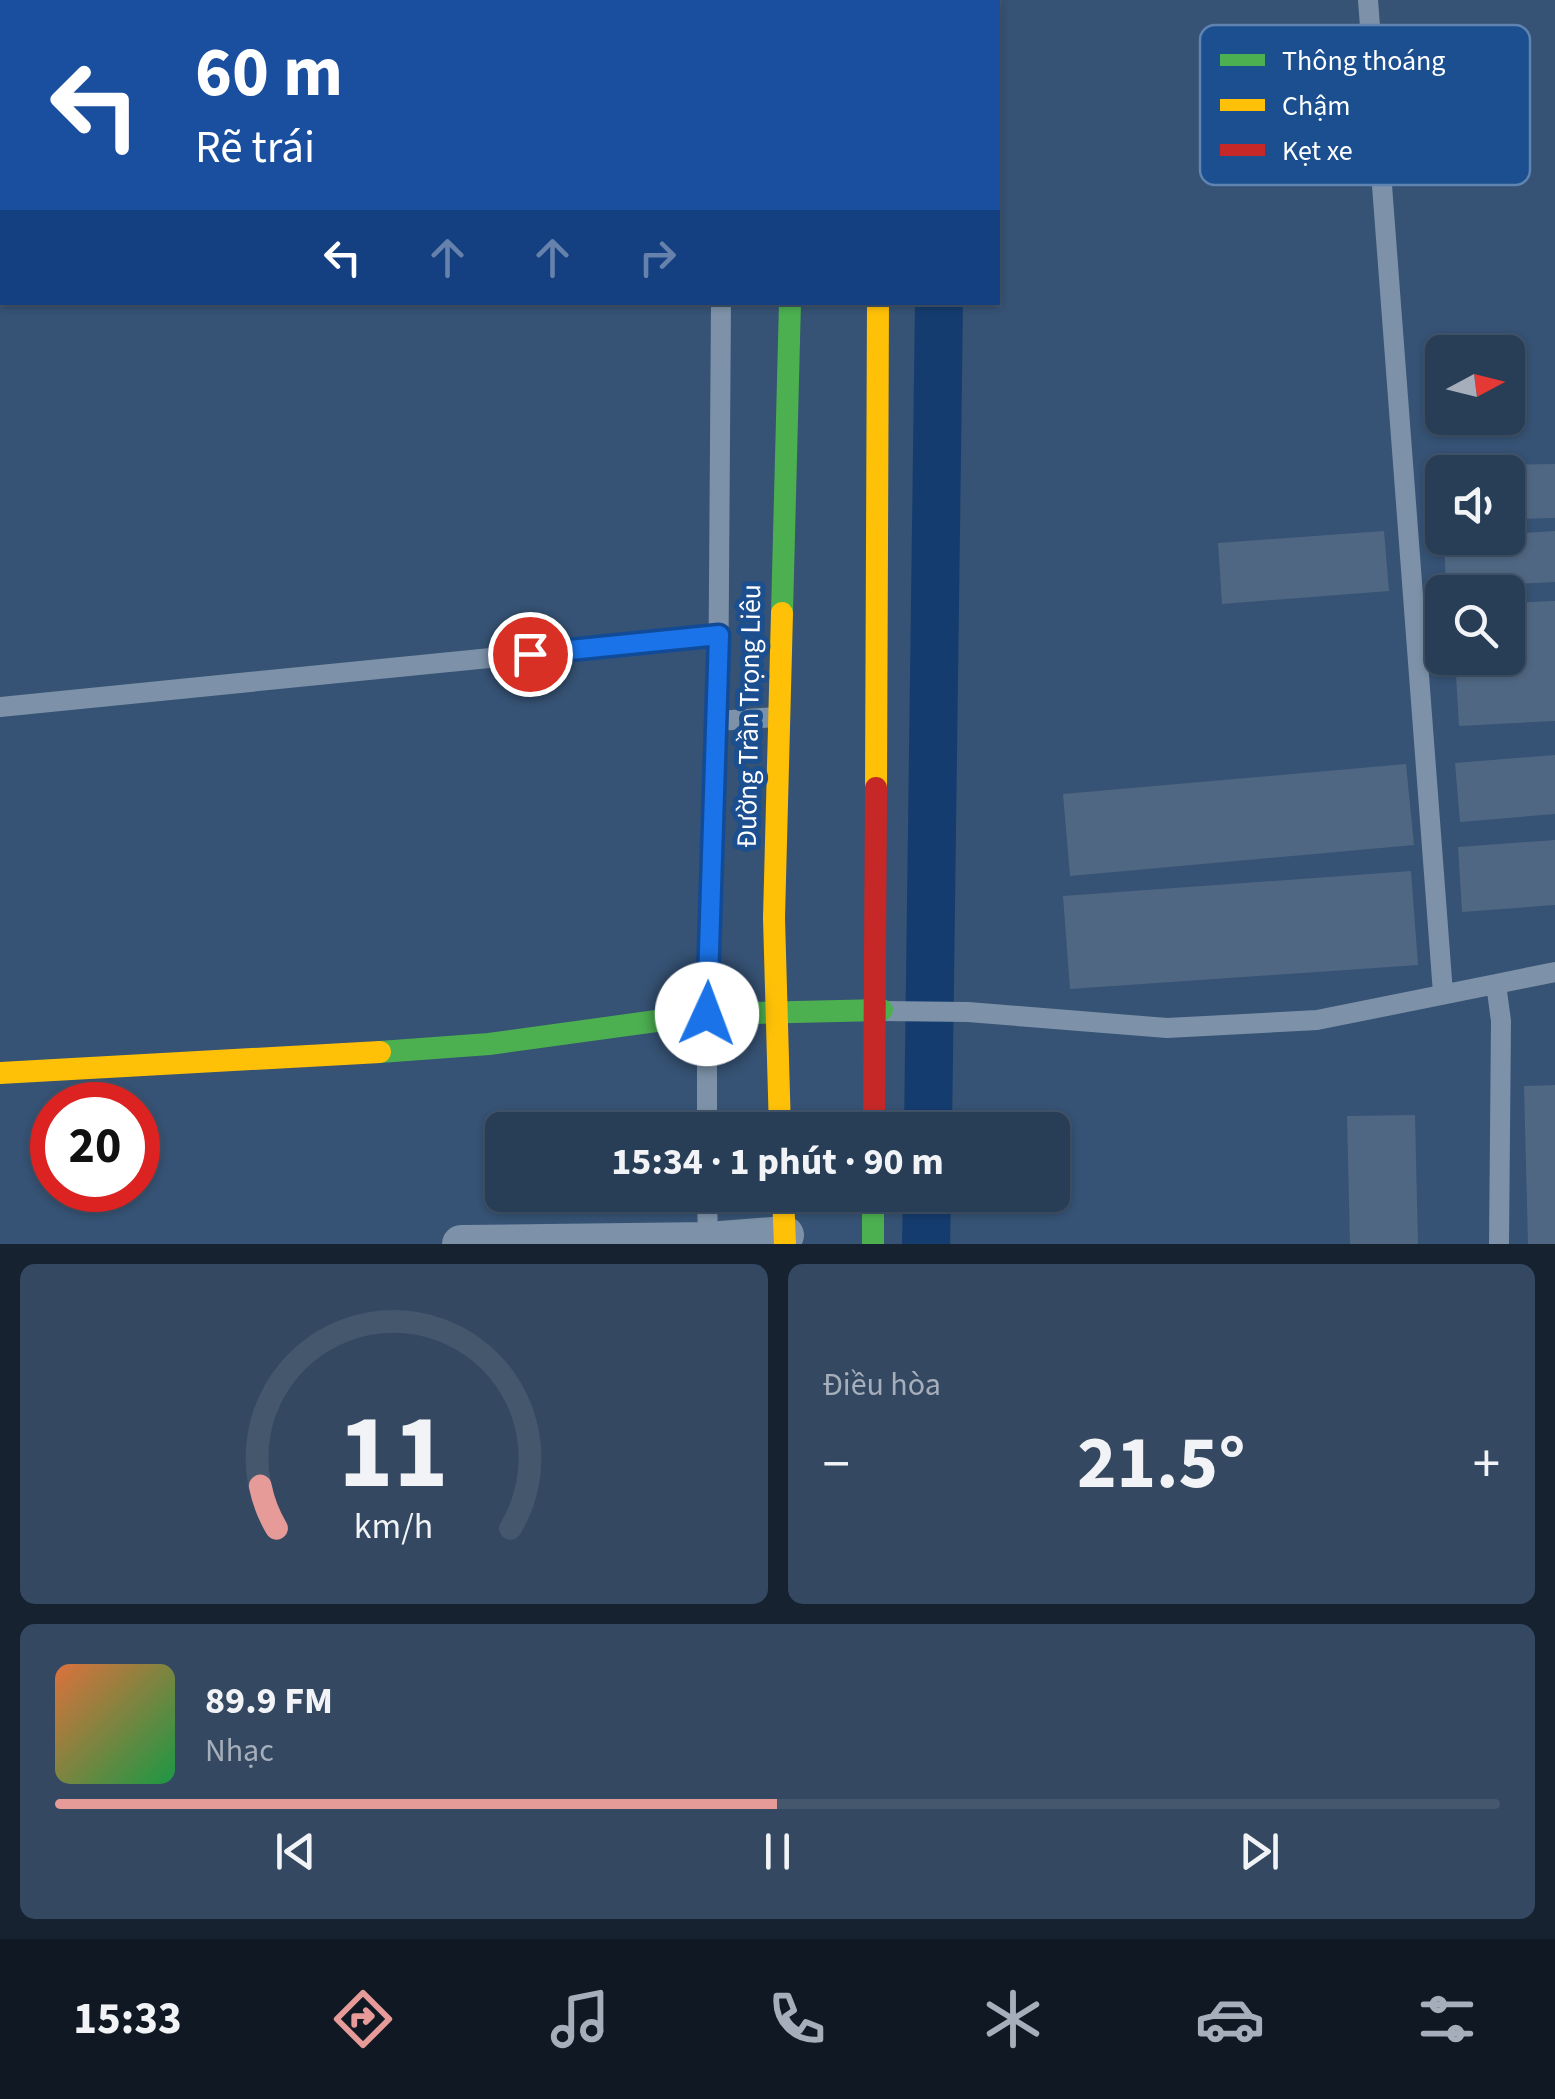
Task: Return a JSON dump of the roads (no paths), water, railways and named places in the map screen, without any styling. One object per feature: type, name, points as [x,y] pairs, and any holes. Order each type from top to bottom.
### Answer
[{"type":"main road","name":"Đường Trần Trọng Liêu","points":[[779,1112],[774,918],[790,305]]},
{"type":"main road","points":[[875,1112],[878,305]]},
{"type":"main road","points":[[0,1073],[237,1062],[489,1044],[707,1014],[878,1010]]},
{"type":"main road","points":[[783,1212],[784,1239]]},
{"type":"main road","points":[[873,1212],[873,1244]]},
{"type":"street","points":[[460,1244],[784,1239]]},
{"type":"lane","points":[[1368,0],[1370,25]]},
{"type":"lane","points":[[1382,185],[1443,993]]},
{"type":"lane","points":[[707,1112],[718,721],[721,305]]},
{"type":"lane","points":[[0,707],[719,635]]},
{"type":"lane","points":[[718,721],[778,716]]},
{"type":"lane","points":[[878,1010],[968,1012],[1167,1028],[1317,1020],[1555,972]]},
{"type":"lane","points":[[1496,984],[1501,1021],[1499,1244]]},
{"type":"lane","points":[[708,1212],[708,1243]]},
{"type":"waterway","points":[[928,1112],[939,305]]},
{"type":"waterway","points":[[926,1244],[927,1212]]}]
